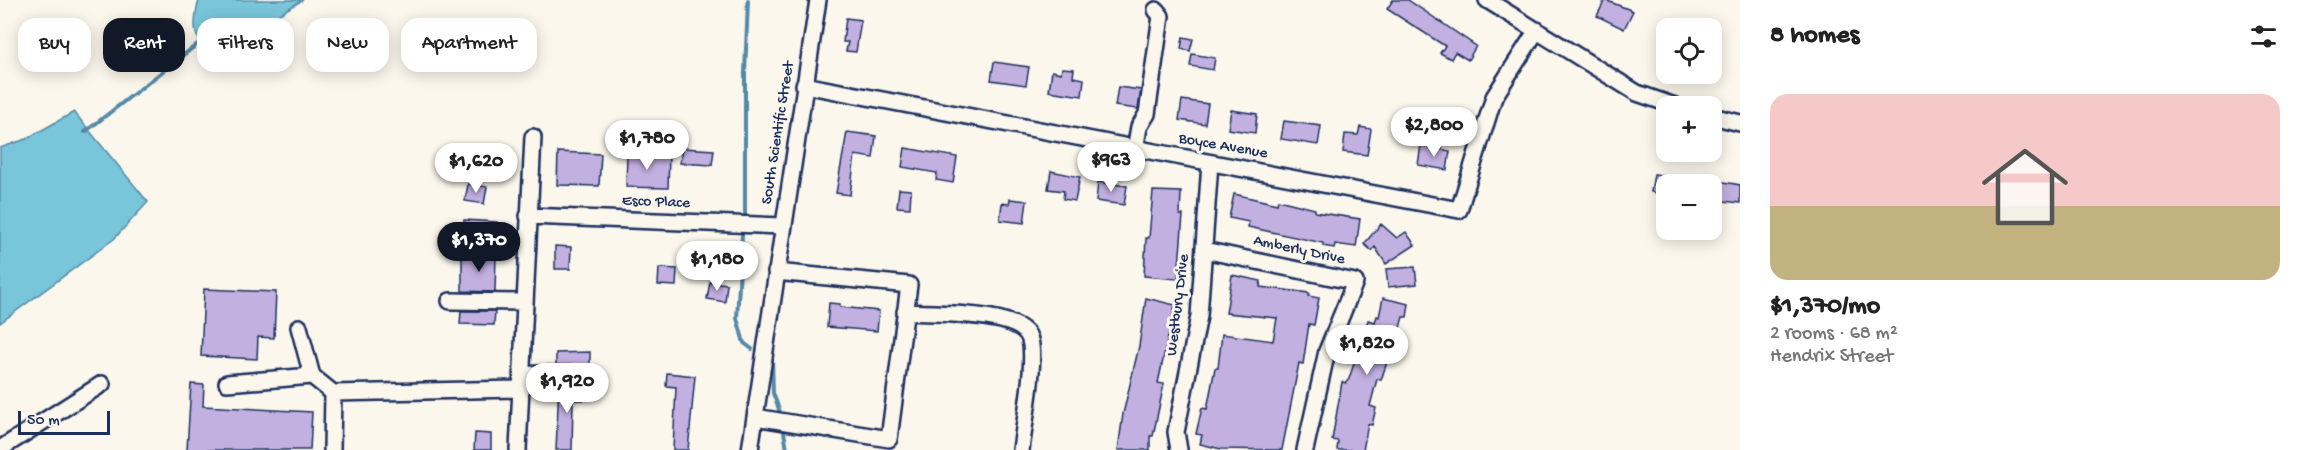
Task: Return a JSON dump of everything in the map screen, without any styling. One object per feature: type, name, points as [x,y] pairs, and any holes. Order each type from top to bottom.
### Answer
[{"type":"street","name":"South Scientific Street","points":[[750,450],[818,0]]},
{"type":"street","points":[[1488,0],[1637,93],[1656,100]]},
{"type":"street","points":[[1135,150],[1139,127],[1147,114],[1152,86],[1161,16],[1156,10]]},
{"type":"street","name":"Boyce Avenue","points":[[804,85],[1135,150],[1459,209],[1494,97],[1536,30]]},
{"type":"street","points":[[1722,118],[1740,123]]},
{"type":"street","points":[[518,450],[533,137]]},
{"type":"street","name":"Westbury Drive","points":[[1179,450],[1176,432],[1199,316],[1210,163]]},
{"type":"street","name":"Esco Place","points":[[528,216],[783,226]]},
{"type":"street","name":"Amberly Drive","points":[[1204,250],[1355,282],[1327,351],[1305,450]]},
{"type":"street","points":[[755,417],[888,440],[909,285],[776,272]]},
{"type":"street","points":[[450,301],[525,302]]},
{"type":"street","points":[[905,312],[1010,320],[1023,328],[1030,338],[1031,354],[1021,450]]},
{"type":"street","points":[[299,327],[312,376],[333,393],[522,382],[590,375]]},
{"type":"street","points":[[227,383],[312,376]]},
{"type":"street","points":[[0,449],[102,384]]},
{"type":"street","points":[[332,450],[333,393]]},
{"type":"water","points":[[199,0],[303,0],[272,18],[197,18],[197,33],[195,27]]},
{"type":"water","points":[[74,112],[148,202],[114,239],[0,323],[0,148],[26,139]]},
{"type":"building","points":[[1393,0],[1408,0],[1476,46],[1468,60],[1455,52],[1451,59],[1440,53],[1445,46],[1387,9]]},
{"type":"building","points":[[1605,0],[1633,11],[1624,29],[1597,16]]},
{"type":"building","points":[[846,18],[861,20],[856,52],[846,51],[848,42],[843,42]]},
{"type":"building","points":[[1183,37],[1193,39],[1190,51],[1181,49]]},
{"type":"building","points":[[1192,54],[1215,58],[1213,70],[1190,66]]},
{"type":"building","points":[[994,62],[1029,67],[1026,85],[991,80]]},
{"type":"building","points":[[1062,68],[1074,69],[1073,77],[1084,79],[1082,96],[1049,91],[1052,71],[1061,73]]},
{"type":"building","points":[[1118,87],[1141,90],[1138,109],[1115,106]]},
{"type":"building","points":[[1182,100],[1208,104],[1205,124],[1179,120]]},
{"type":"building","points":[[1231,110],[1257,114],[1255,133],[1228,129]]},
{"type":"building","points":[[1284,121],[1321,126],[1318,145],[1281,139]]},
{"type":"building","points":[[1360,127],[1371,129],[1367,155],[1343,152],[1345,134],[1358,135]]},
{"type":"building","points":[[847,132],[876,136],[873,158],[855,155],[850,195],[836,193]]},
{"type":"building","points":[[1421,145],[1450,151],[1447,170],[1418,165]]},
{"type":"building","points":[[682,148],[714,150],[712,165],[680,163]]},
{"type":"building","points":[[905,148],[957,157],[953,183],[936,180],[937,173],[902,167]]},
{"type":"building","points":[[558,152],[601,154],[599,186],[557,185]]},
{"type":"building","points":[[627,154],[669,155],[668,188],[626,187]]},
{"type":"building","points":[[1051,171],[1080,177],[1075,201],[1063,199],[1064,191],[1048,189]]},
{"type":"building","points":[[1654,174],[1656,174],[1656,193],[1651,192]]},
{"type":"building","points":[[1098,182],[1127,186],[1124,205],[1096,201]]},
{"type":"building","points":[[1722,182],[1740,185],[1740,203],[1722,201]]},
{"type":"building","points":[[468,184],[487,187],[484,204],[465,201]]},
{"type":"building","points":[[899,189],[911,190],[910,208],[897,207]]},
{"type":"building","points":[[1153,191],[1181,192],[1180,215],[1183,215],[1178,279],[1144,276],[1146,238],[1149,238]]},
{"type":"building","points":[[1234,194],[1277,204],[1278,200],[1315,209],[1315,212],[1360,219],[1356,247],[1335,244],[1334,248],[1323,246],[1323,243],[1248,227],[1249,222],[1229,218]]},
{"type":"building","points":[[1010,199],[1027,201],[1024,223],[1000,220],[1002,203],[1009,204]]},
{"type":"building","points":[[464,220],[497,222],[496,237],[463,235]]},
{"type":"building","points":[[1381,224],[1397,238],[1406,232],[1415,245],[1386,264],[1375,247],[1372,251],[1364,244]]},
{"type":"building","points":[[715,245],[732,247],[729,266],[713,263]]},
{"type":"building","points":[[555,246],[571,247],[570,269],[555,269]]},
{"type":"building","points":[[462,254],[496,255],[495,292],[462,291]]},
{"type":"building","points":[[1415,267],[1417,284],[1388,287],[1386,269]]},
{"type":"building","points":[[659,268],[677,269],[676,286],[658,285]]},
{"type":"building","points":[[1232,275],[1261,281],[1260,287],[1309,293],[1308,296],[1319,298],[1314,325],[1309,324],[1303,364],[1299,363],[1282,450],[1221,449],[1200,444],[1202,435],[1196,434],[1202,408],[1207,409],[1215,368],[1218,368],[1222,334],[1273,341],[1277,318],[1226,313]]},
{"type":"building","points":[[710,282],[727,284],[725,302],[707,299]]},
{"type":"building","points":[[204,289],[276,292],[274,338],[258,337],[257,359],[201,356]]},
{"type":"building","points":[[1146,298],[1175,305],[1158,383],[1164,384],[1153,436],[1150,436],[1150,450],[1118,450],[1123,414],[1139,346]]},
{"type":"building","points":[[1383,298],[1409,304],[1407,317],[1403,317],[1391,360],[1388,359],[1381,380],[1377,379],[1370,406],[1376,408],[1372,425],[1368,424],[1363,450],[1337,450],[1338,441],[1332,440],[1342,382],[1346,383],[1349,379],[1368,320],[1375,322],[1377,316],[1379,317]]},
{"type":"building","points":[[829,303],[840,304],[840,307],[879,311],[877,331],[827,327]]},
{"type":"building","points":[[461,311],[495,311],[494,325],[460,324]]},
{"type":"building","points":[[590,352],[590,365],[556,365],[556,353]]},
{"type":"building","points":[[667,373],[695,376],[688,450],[673,450],[676,387],[666,386]]},
{"type":"building","points":[[191,384],[204,385],[203,406],[312,412],[310,450],[187,450]]},
{"type":"building","points":[[559,384],[586,385],[585,400],[573,400],[572,450],[556,450]]},
{"type":"building","points":[[475,433],[491,434],[491,450],[474,450]]},
{"type":"waterway","points":[[745,215],[745,73],[748,0]]},
{"type":"waterway","points":[[85,132],[197,44]]},
{"type":"waterway","points":[[742,235],[737,318],[744,343],[752,349]]},
{"type":"waterway","points":[[772,358],[773,393],[781,415]]},
{"type":"waterway","points":[[784,432],[787,450]]}]
